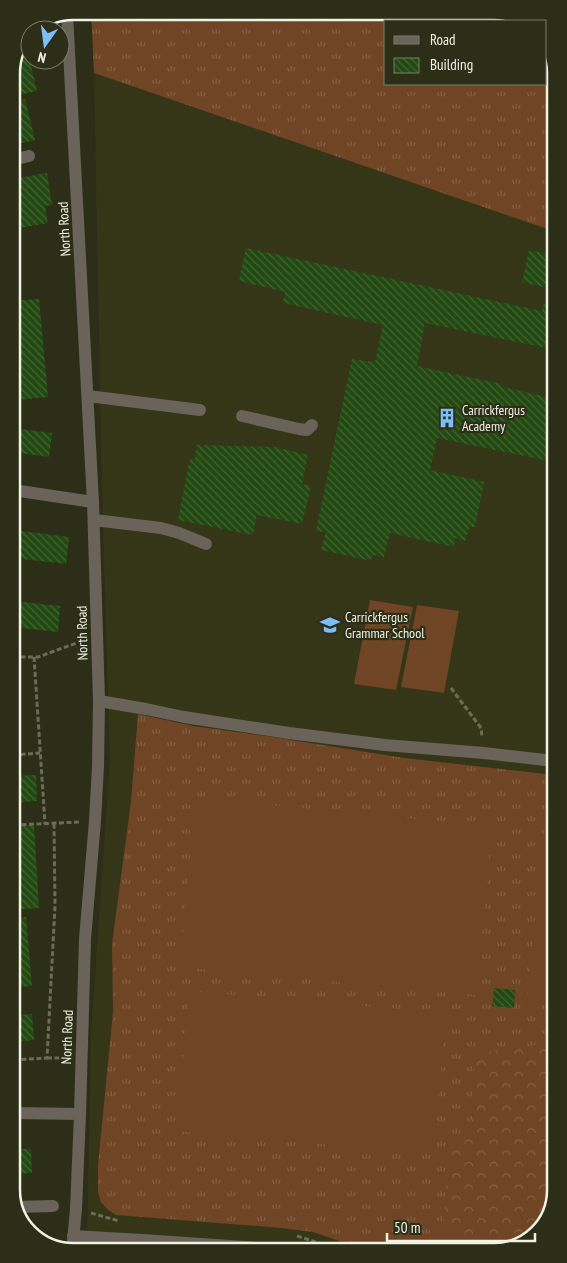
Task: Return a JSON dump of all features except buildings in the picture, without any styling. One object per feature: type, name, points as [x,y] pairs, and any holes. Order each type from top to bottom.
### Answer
[{"type":"street","name":"North Road","points":[[67,20],[94,520],[98,701],[98,766],[85,939],[80,1114],[73,1243]]},
{"type":"street","points":[[20,158],[29,156]]},
{"type":"street","points":[[88,396],[200,410]]},
{"type":"street","points":[[242,416],[299,429],[307,430],[312,425]]},
{"type":"street","points":[[20,491],[93,502]]},
{"type":"street","points":[[94,520],[161,528],[206,544]]},
{"type":"street","points":[[98,701],[184,717],[289,733],[385,745],[547,760]]},
{"type":"street","points":[[20,1113],[80,1114]]},
{"type":"street","points":[[23,1207],[53,1206]]},
{"type":"street","points":[[73,1236],[186,1243]]},
{"type":"path","points":[[20,657],[38,657],[97,636]]},
{"type":"path","points":[[34,657],[45,824]]},
{"type":"path","points":[[451,688],[481,728],[484,753]]},
{"type":"path","points":[[20,754],[40,753]]},
{"type":"path","points":[[20,825],[95,821]]},
{"type":"path","points":[[20,1060],[47,1058],[55,906],[54,823]]},
{"type":"shaded area","name":"Carrickfergus Grammar School","points":[[94,73],[547,229],[547,1197],[540,1217],[529,1230],[518,1238],[494,1243],[87,1243],[91,1034],[110,759],[102,491]]},
{"type":"green space","points":[[91,20],[384,20],[384,85],[547,85],[547,229],[94,73]]},
{"type":"green space","points":[[370,600],[413,607],[396,690],[354,684]]},
{"type":"green space","points":[[417,605],[459,611],[444,693],[401,687]]},
{"type":"green space","points":[[138,714],[193,726],[404,758],[547,774],[547,1197],[540,1217],[529,1230],[518,1238],[494,1243],[345,1243],[313,1232],[116,1215],[107,1209],[101,1202],[98,1192],[98,1165],[113,1012],[112,944],[131,802]]},
{"type":"green space","points":[[196,798],[492,826],[476,995],[180,967]]},
{"type":"green space","points":[[544,830],[547,830],[547,1002],[527,1000]]},
{"type":"green space","points":[[189,991],[446,1013],[433,1154],[177,1131]]},
{"type":"green space","points":[[538,1045],[547,1048],[547,1197],[540,1217],[529,1230],[518,1238],[494,1243],[453,1243],[444,1223],[446,1180],[454,1147],[472,1118],[474,1056],[500,1049]]},
{"type":"place","name":"Carrickfergus Academy","points":[[447,418]]},
{"type":"place","name":"Carrickfergus Grammar School","points":[[330,625]]}]
